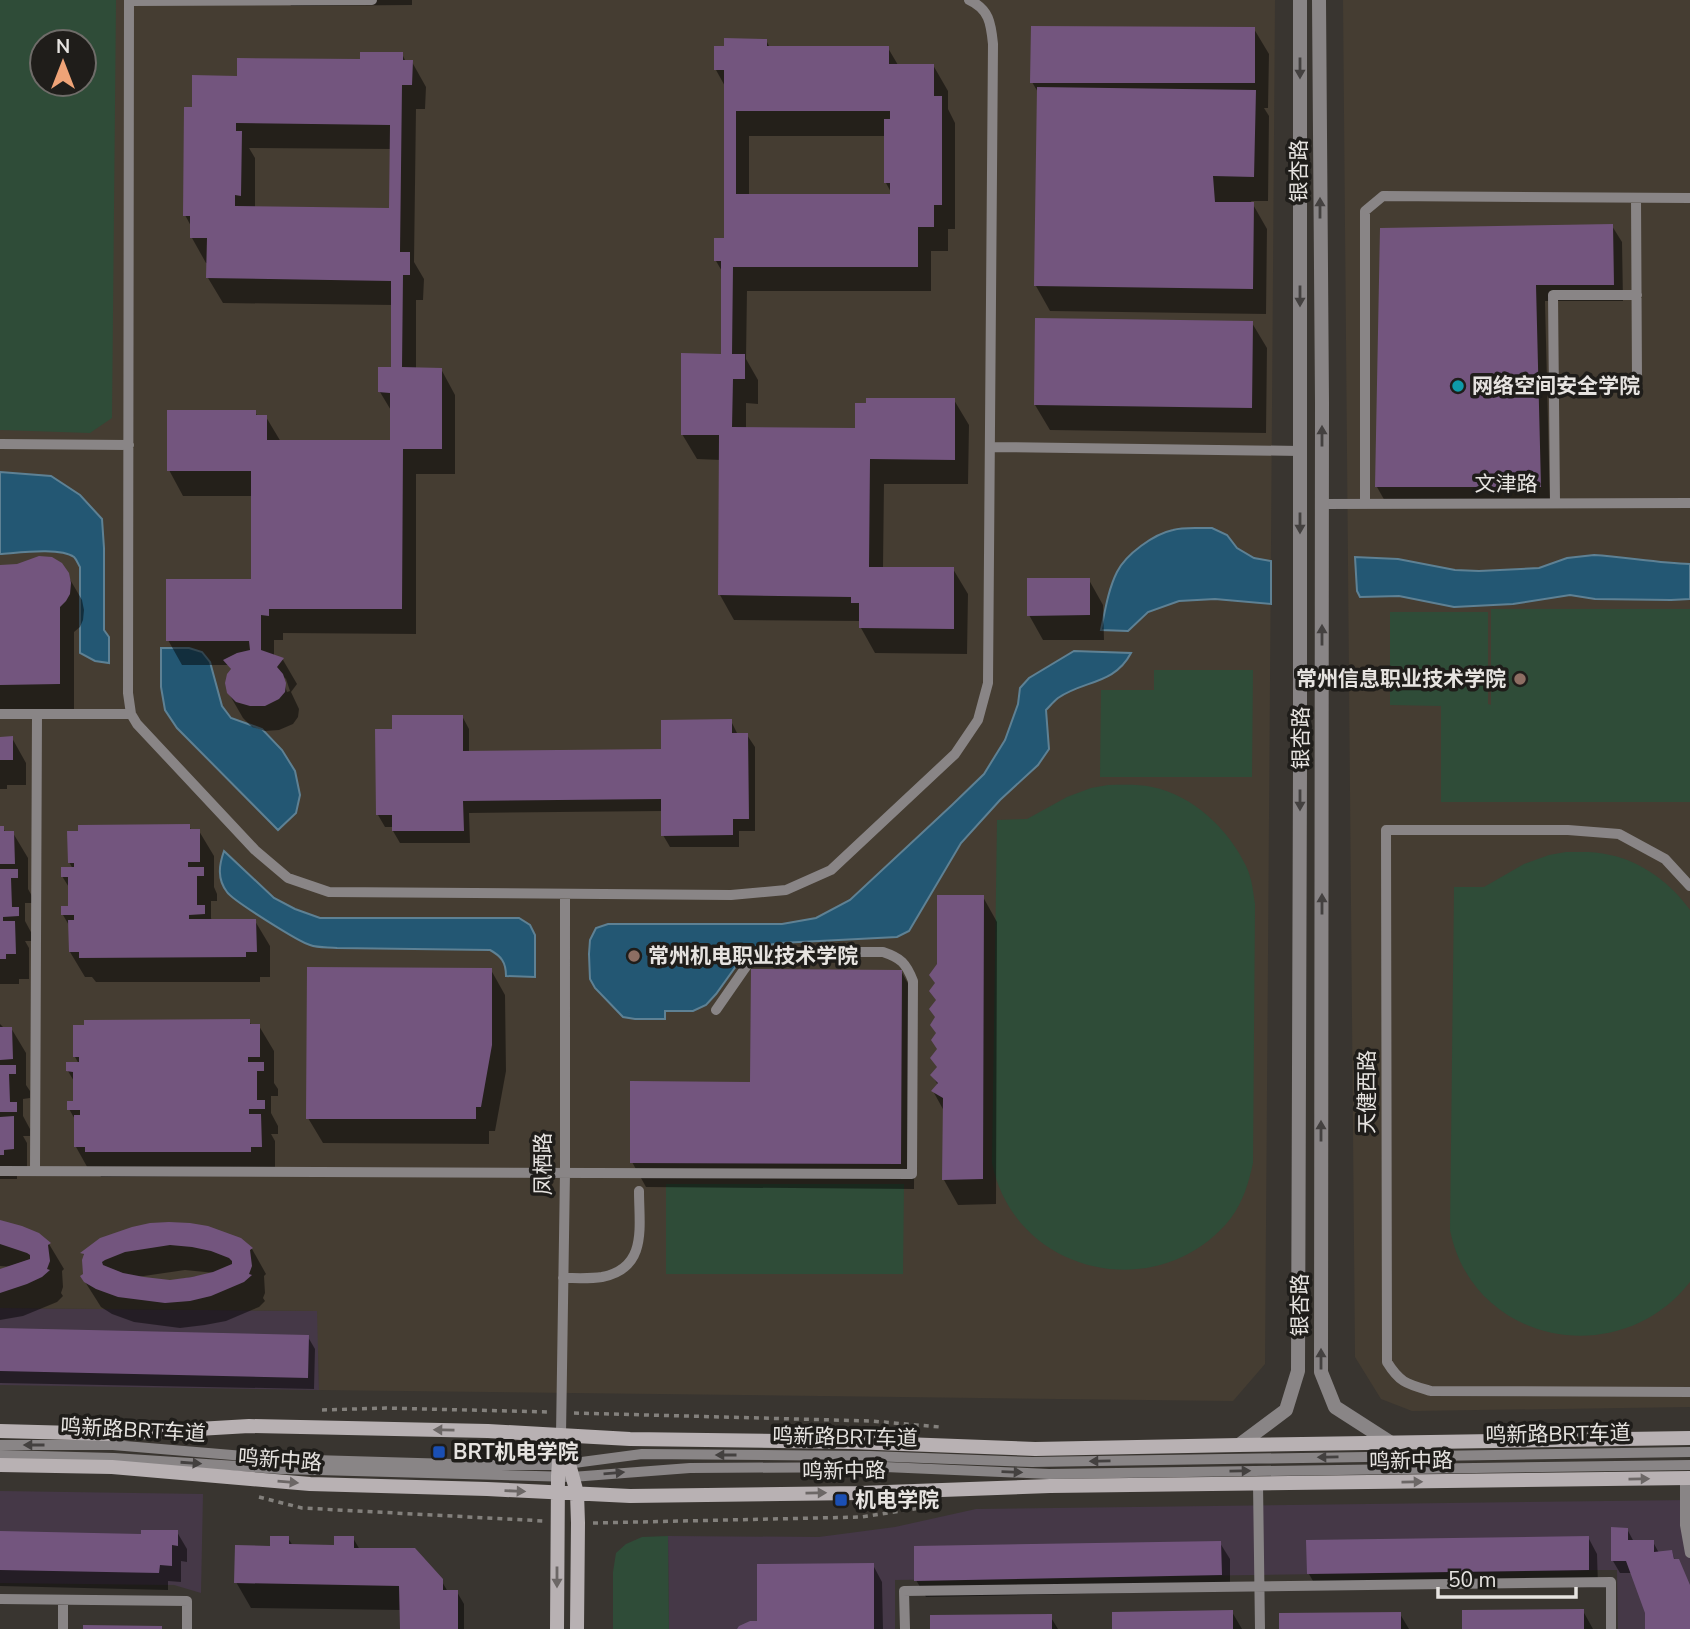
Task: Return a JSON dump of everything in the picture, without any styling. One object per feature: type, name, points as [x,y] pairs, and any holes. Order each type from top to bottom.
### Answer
[{"type":"main road","name":"鸣新中路","points":[[0,1431],[113,1434],[249,1426],[1035,1449],[1690,1438]]},
{"type":"main road","name":"凤栖路","points":[[556,1629],[558,1492],[564,1470],[561,1435]]},
{"type":"main road","name":"鸣新中路","points":[[0,1465],[112,1467],[310,1484],[630,1496],[1688,1474]]},
{"type":"main road","name":"凤栖路","points":[[564,1470],[577,1493],[577,1629]]},
{"type":"street","name":"银杏路","points":[[1238,1445],[1286,1410],[1298,1371],[1300,0]]},
{"type":"street","name":"银杏路","points":[[1319,0],[1322,504],[1321,1372],[1335,1407],[1391,1443]]},
{"type":"lane","points":[[372,0],[129,1],[128,693],[131,714],[137,724],[255,850],[288,878],[330,892],[731,895],[786,890],[831,870],[955,754],[978,720],[988,683],[993,44],[991,23],[980,5],[969,0]]},
{"type":"lane","points":[[1365,504],[1365,211],[1383,196],[1690,198]]},
{"type":"lane","points":[[1636,198],[1637,380]]},
{"type":"lane","points":[[1555,503],[1553,295],[1637,295]]},
{"type":"lane","points":[[0,444],[129,445]]},
{"type":"lane","points":[[990,447],[1300,451]]},
{"type":"lane","name":"文津路","points":[[1322,504],[1690,503]]},
{"type":"lane","points":[[35,1171],[37,713]]},
{"type":"lane","points":[[0,714],[131,714]]},
{"type":"lane","name":"天健西路","points":[[1690,886],[1665,859],[1619,834],[1568,830],[1386,830],[1387,1362],[1396,1377],[1412,1386],[1431,1391],[1690,1392]]},
{"type":"lane","name":"凤栖路","points":[[561,1435],[565,894]]},
{"type":"lane","points":[[0,1171],[912,1174],[913,981],[907,966],[897,957],[883,952],[764,952],[750,961],[716,1010]]},
{"type":"lane","points":[[563,1278],[601,1277],[619,1271],[633,1260],[639,1243],[639,1191]]},
{"type":"lane","name":"鸣新路BRT车道","points":[[0,1445],[113,1445],[279,1459],[564,1470],[642,1454],[870,1455],[1032,1462],[1690,1452]]},
{"type":"lane","name":"鸣新路BRT车道","points":[[0,1455],[114,1458],[281,1469],[564,1470],[885,1466],[1049,1474],[1688,1474]]},
{"type":"lane","points":[[1049,1474],[1090,1485]]},
{"type":"lane","points":[[1688,1474],[1685,1525],[1690,1553]]},
{"type":"lane","points":[[1258,1484],[1260,1629]]},
{"type":"lane","points":[[905,1629],[904,1591],[1611,1582],[1611,1629]]},
{"type":"lane","points":[[0,1599],[187,1601],[187,1629]]},
{"type":"lane","points":[[63,1600],[63,1629]]},
{"type":"path","points":[[318,1410],[386,1408],[871,1421],[943,1428]]},
{"type":"shaded area","name":"常州机电职业技术学院","points":[[0,0],[1275,0],[1265,1364],[1233,1401],[319,1390],[317,1311],[0,1308]]},
{"type":"shaded area","name":"常州信息职业技术学院","points":[[1343,0],[1690,0],[1690,1407],[1412,1411],[1381,1399],[1355,1357]]},
{"type":"shaded area","points":[[0,1308],[318,1311],[319,1390],[0,1385]]},
{"type":"shaded area","points":[[0,1491],[203,1494],[201,1593],[174,1585],[0,1583]]},
{"type":"shaded area","points":[[1690,1500],[1690,1629],[1618,1629],[1617,1570],[1603,1570],[895,1580],[895,1629],[669,1629],[668,1536],[819,1537],[895,1527],[976,1509]]},
{"type":"green space","points":[[0,0],[116,0],[112,418],[90,433],[0,430]]},
{"type":"green space","points":[[1491,609],[1690,609],[1690,802],[1441,802],[1441,706],[1390,705],[1390,612],[1488,612],[1488,704],[1491,705]]},
{"type":"green space","points":[[1154,670],[1253,670],[1252,777],[1100,777],[1101,690],[1154,690]]},
{"type":"green space","points":[[1108,785],[1141,785],[1167,791],[1208,816],[1230,840],[1246,866],[1255,904],[1253,1163],[1247,1185],[1231,1218],[1202,1246],[1167,1263],[1131,1270],[1094,1266],[1059,1254],[1029,1232],[1006,1201],[992,1163],[997,820],[1027,819],[1067,797]]},
{"type":"green space","points":[[1566,852],[1599,853],[1633,862],[1665,883],[1690,910],[1690,1282],[1661,1310],[1626,1328],[1589,1335],[1552,1333],[1518,1321],[1487,1299],[1464,1269],[1450,1230],[1454,887],[1484,887],[1524,864]]},
{"type":"green space","points":[[666,1184],[904,1184],[903,1274],[666,1274]]},
{"type":"green space","points":[[668,1536],[669,1629],[613,1629],[613,1572],[616,1553],[626,1544],[642,1537]]},
{"type":"water","points":[[0,472],[51,476],[80,495],[102,519],[104,630],[109,637],[109,663],[95,661],[80,653],[80,567],[74,557],[49,551],[0,554]]},
{"type":"water","points":[[1212,528],[1227,535],[1237,548],[1254,558],[1271,561],[1271,604],[1215,599],[1179,601],[1148,612],[1128,631],[1101,630],[1111,586],[1127,558],[1141,546],[1166,532]]},
{"type":"water","points":[[1594,555],[1690,564],[1690,599],[1595,599],[1570,595],[1513,604],[1454,607],[1399,596],[1360,597],[1357,591],[1355,557],[1398,559],[1455,570],[1479,571],[1539,568],[1567,558]]},
{"type":"water","points":[[161,648],[189,648],[202,652],[210,662],[222,706],[231,718],[262,729],[282,750],[295,771],[300,795],[296,813],[278,830],[177,728],[165,710],[161,687]]},
{"type":"water","points":[[1074,651],[1131,653],[1116,671],[1068,692],[1056,699],[1046,710],[1049,749],[1038,765],[1000,800],[961,843],[909,931],[897,937],[762,946],[744,955],[706,1005],[693,1011],[665,1011],[665,1019],[623,1017],[595,988],[590,979],[589,954],[590,940],[596,928],[608,924],[782,924],[816,918],[850,900],[984,774],[1005,740],[1018,704],[1020,688],[1029,678]]},
{"type":"water","points":[[224,851],[274,898],[320,918],[519,918],[530,925],[535,935],[535,977],[506,976],[502,960],[490,950],[337,948],[310,945],[266,920],[227,892],[220,872]]},
{"type":"building","points":[[1031,26],[1255,27],[1255,83],[1030,83]]},
{"type":"building","points":[[724,38],[767,39],[767,46],[889,46],[889,64],[934,64],[934,96],[942,96],[942,205],[934,205],[934,227],[918,227],[918,267],[733,267],[732,354],[745,354],[745,379],[733,379],[732,427],[855,428],[855,403],[866,403],[866,398],[955,398],[955,460],[870,459],[869,567],[954,567],[954,629],[859,628],[859,603],[851,603],[851,597],[718,595],[719,435],[681,435],[681,353],[721,354],[721,261],[714,261],[714,238],[724,238],[724,70],[714,70],[714,46],[724,46]],"holes":[[[736,111],[890,111],[890,119],[884,119],[884,183],[890,183],[890,194],[736,194]]]},
{"type":"building","points":[[360,52],[403,52],[403,60],[413,60],[412,85],[402,85],[400,252],[410,252],[410,275],[403,275],[402,367],[442,368],[442,449],[403,449],[402,609],[269,609],[269,616],[261,615],[261,650],[284,658],[277,667],[286,683],[285,692],[279,699],[265,706],[250,706],[236,702],[227,693],[225,683],[231,669],[223,660],[250,650],[249,641],[166,641],[166,579],[251,579],[251,471],[167,471],[167,410],[256,410],[256,415],[267,415],[267,440],[390,440],[390,393],[378,392],[378,367],[391,367],[391,281],[206,278],[207,238],[190,238],[190,216],[183,216],[184,107],[192,107],[192,75],[237,76],[237,58],[360,59]],"holes":[[[236,123],[390,125],[389,208],[235,206],[235,195],[241,196],[242,131],[236,131]]]},
{"type":"building","points":[[1037,87],[1256,90],[1254,177],[1213,176],[1215,202],[1254,202],[1253,289],[1034,286]]},
{"type":"building","name":"网络空间安全学院","points":[[1613,224],[1614,285],[1536,285],[1541,487],[1375,487],[1380,228]]},
{"type":"building","points":[[1035,318],[1253,321],[1252,408],[1034,405]]},
{"type":"building","points":[[39,556],[52,557],[62,563],[69,573],[71,583],[70,594],[60,607],[60,684],[0,685],[0,565],[17,564]]},
{"type":"building","points":[[1027,578],[1090,578],[1090,615],[1027,616]]},
{"type":"building","points":[[392,715],[463,715],[463,751],[661,749],[661,720],[732,719],[732,733],[748,733],[749,819],[733,819],[733,835],[661,836],[661,799],[463,801],[464,831],[392,831],[392,815],[376,815],[375,729],[392,729]]},
{"type":"building","points":[[13,736],[13,760],[0,760],[0,737]]},
{"type":"building","points":[[190,824],[190,829],[200,829],[200,862],[188,862],[188,867],[204,867],[204,876],[197,876],[197,905],[205,905],[205,914],[189,915],[189,919],[256,919],[257,952],[246,952],[246,957],[79,958],[79,952],[69,952],[68,920],[74,920],[74,915],[61,915],[61,906],[68,906],[68,877],[61,877],[61,867],[74,867],[74,863],[68,863],[67,831],[78,831],[78,825]]},
{"type":"building","points":[[0,826],[4,826],[4,831],[14,831],[15,864],[0,864]]},
{"type":"building","points":[[0,869],[18,869],[18,878],[11,878],[12,907],[19,907],[19,916],[3,917],[3,921],[15,921],[16,954],[6,954],[6,959],[0,959]]},
{"type":"building","points":[[937,895],[984,895],[983,1179],[942,1180],[943,1098],[931,1091],[938,1083],[930,1075],[937,1067],[930,1058],[937,1049],[931,1040],[936,1033],[930,1025],[935,1017],[929,1009],[936,1000],[929,991],[935,983],[929,975],[937,964]]},
{"type":"building","points":[[307,967],[492,968],[492,1045],[481,1107],[476,1107],[476,1119],[306,1119]]},
{"type":"building","points":[[751,969],[902,970],[901,1164],[630,1163],[630,1081],[750,1082]]},
{"type":"building","points":[[250,1019],[250,1024],[260,1024],[260,1057],[248,1057],[248,1062],[264,1062],[264,1071],[257,1071],[257,1100],[265,1100],[265,1109],[249,1109],[249,1114],[261,1114],[262,1147],[251,1147],[251,1152],[85,1152],[85,1147],[74,1147],[74,1115],[80,1115],[80,1110],[67,1110],[67,1101],[73,1101],[73,1072],[66,1071],[66,1062],[79,1062],[79,1057],[73,1057],[73,1025],[84,1025],[84,1020]]},
{"type":"building","points":[[0,1027],[12,1027],[13,1059],[0,1060]]},
{"type":"building","points":[[0,1065],[16,1065],[16,1074],[9,1074],[10,1102],[17,1102],[17,1112],[0,1112]]},
{"type":"building","points":[[14,1116],[14,1149],[4,1150],[4,1155],[0,1155],[0,1117]]},
{"type":"building","points":[[0,1220],[39,1233],[51,1243],[48,1245],[50,1261],[47,1269],[50,1270],[27,1284],[0,1293],[0,1269],[30,1259],[30,1255],[0,1244]]},
{"type":"building","points":[[150,1223],[190,1223],[208,1226],[241,1238],[253,1248],[250,1250],[252,1266],[249,1274],[252,1275],[244,1282],[211,1296],[165,1303],[118,1297],[84,1282],[80,1276],[83,1274],[84,1254],[80,1253],[100,1238]],"holes":[[[170,1245],[192,1247],[229,1258],[232,1264],[213,1272],[170,1280],[123,1273],[103,1265],[102,1262],[125,1252]]]},
{"type":"building","points":[[0,1328],[309,1335],[308,1378],[0,1371]]},
{"type":"building","points":[[1611,1527],[1628,1528],[1628,1540],[1654,1540],[1654,1552],[1672,1550],[1674,1559],[1679,1559],[1690,1585],[1690,1629],[1645,1629],[1645,1613],[1626,1561],[1611,1561]]},
{"type":"building","points":[[141,1530],[178,1530],[178,1546],[172,1545],[172,1566],[160,1565],[159,1573],[0,1570],[0,1531],[141,1534]]},
{"type":"building","points":[[270,1536],[289,1536],[289,1544],[334,1545],[334,1536],[354,1536],[354,1548],[415,1548],[443,1579],[443,1590],[458,1590],[458,1629],[400,1629],[399,1586],[234,1583],[235,1545],[270,1546]]},
{"type":"building","points":[[1589,1536],[1589,1570],[1307,1574],[1306,1540]]},
{"type":"building","points":[[1221,1541],[1222,1575],[914,1581],[914,1546]]},
{"type":"building","points":[[874,1563],[874,1629],[737,1629],[750,1621],[757,1621],[757,1564]]},
{"type":"building","points":[[1584,1609],[1584,1629],[1462,1629],[1462,1610]]},
{"type":"building","points":[[1233,1610],[1233,1629],[1112,1629],[1112,1612]]},
{"type":"building","points":[[1401,1612],[1401,1629],[1279,1629],[1279,1613]]},
{"type":"building","points":[[1052,1614],[1052,1629],[930,1629],[930,1615]]},
{"type":"building","points":[[83,1625],[162,1626],[162,1629],[83,1629]]},
{"type":"place","name":"网络空间安全学院","points":[[1458,386]]},
{"type":"place","name":"常州信息职业技术学院","points":[[1520,679]]},
{"type":"place","name":"常州机电职业技术学院","points":[[634,956]]},
{"type":"place","name":"BRT机电学院","points":[[439,1452]]},
{"type":"place","name":"机电学院","points":[[841,1500]]}]
